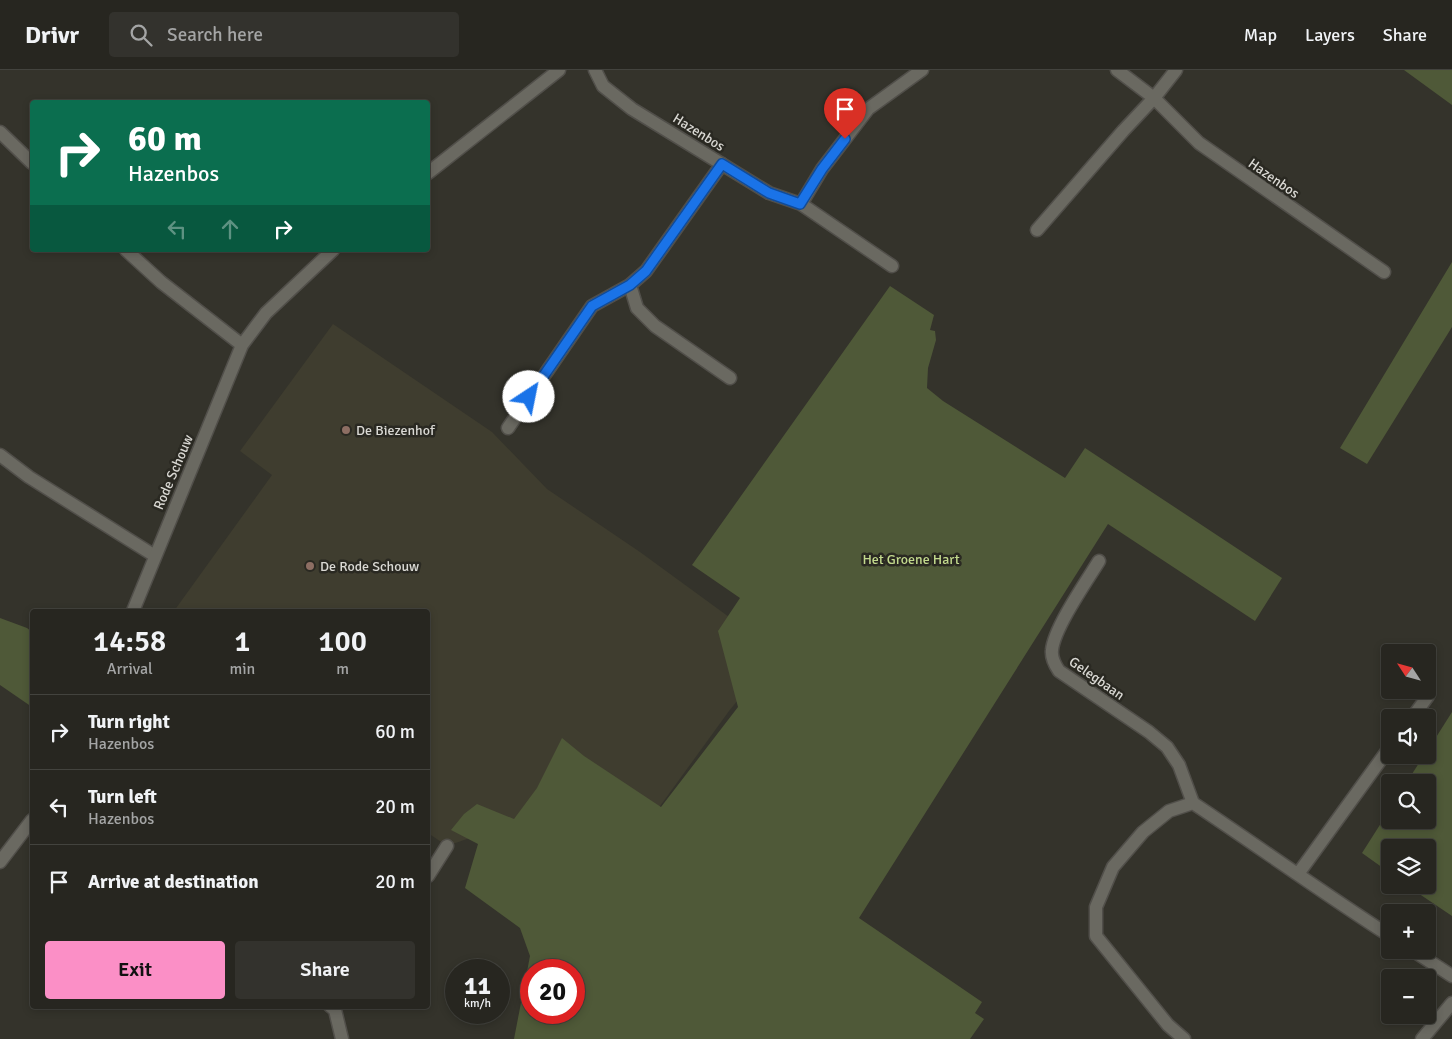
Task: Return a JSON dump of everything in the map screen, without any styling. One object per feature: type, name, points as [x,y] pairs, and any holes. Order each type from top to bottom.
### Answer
[{"type":"street","points":[[430,171],[559,70]]},
{"type":"street","name":"Hazenbos","points":[[595,70],[602,86],[613,95],[769,193],[800,204],[892,266]]},
{"type":"street","points":[[800,204],[822,169],[868,109],[922,70]]},
{"type":"street","name":"Hazenbos","points":[[1117,70],[1154,98],[1199,143],[1384,272]]},
{"type":"street","points":[[1037,230],[1154,98],[1176,70]]},
{"type":"street","points":[[0,132],[30,161]]},
{"type":"street","points":[[508,428],[592,306],[630,285],[646,271],[722,164]]},
{"type":"street","points":[[128,252],[161,282],[242,345]]},
{"type":"street","name":"Rode Schouw","points":[[134,609],[242,345],[266,313],[330,252]]},
{"type":"street","points":[[630,285],[637,308],[655,326],[730,378]]},
{"type":"street","points":[[0,454],[29,477],[155,556]]},
{"type":"street","name":"Gelegbaan","points":[[1099,561],[1055,636],[1051,651],[1053,661],[1059,672],[1149,732],[1166,747],[1179,765],[1193,803]]},
{"type":"street","points":[[1298,874],[1381,759]]},
{"type":"street","points":[[1184,1039],[1168,1026],[1096,936],[1096,907],[1113,868],[1143,832],[1169,811],[1193,803],[1381,930]]},
{"type":"street","points":[[0,862],[30,823]]},
{"type":"street","points":[[430,873],[447,846]]},
{"type":"street","points":[[1426,959],[1452,976]]},
{"type":"street","points":[[1422,1039],[1452,1003]]},
{"type":"street","points":[[334,1009],[342,1039]]},
{"type":"shaded area","points":[[333,324],[492,432],[547,489],[640,552],[777,652],[729,711],[634,842],[484,833],[447,846],[430,834],[430,609],[175,609],[272,475],[240,451]]},
{"type":"green space","points":[[1404,70],[1452,70],[1452,105]]},
{"type":"green space","points":[[1452,262],[1452,327],[1367,464],[1340,448]]},
{"type":"green space","name":"Het Groene Hart","points":[[890,286],[934,315],[930,330],[935,331],[936,340],[928,368],[927,388],[943,401],[1065,478],[1085,448],[1282,578],[1255,621],[1108,524],[859,918],[982,1002],[975,1013],[984,1019],[970,1039],[514,1039],[520,1008],[520,1024],[585,1024],[585,959],[529,959],[520,928],[465,888],[478,844],[451,830],[464,814],[477,804],[514,819],[537,788],[562,738],[584,756],[661,807],[738,707],[718,631],[740,598],[692,565]]},
{"type":"green space","points":[[0,618],[30,630],[30,706],[0,685]]},
{"type":"green space","points":[[1452,712],[1452,916],[1419,894],[1436,894],[1436,839],[1381,839],[1381,867],[1362,853],[1381,823],[1381,829],[1436,829],[1436,774],[1412,774],[1418,764],[1436,764],[1436,737]]},
{"type":"place","name":"De Biezenhof","points":[[346,430]]},
{"type":"place","name":"De Rode Schouw","points":[[310,566]]},
{"type":"route","points":[[529,397],[592,306],[630,285],[646,271],[722,164],[769,193],[800,204],[822,169],[845,139]]}]
